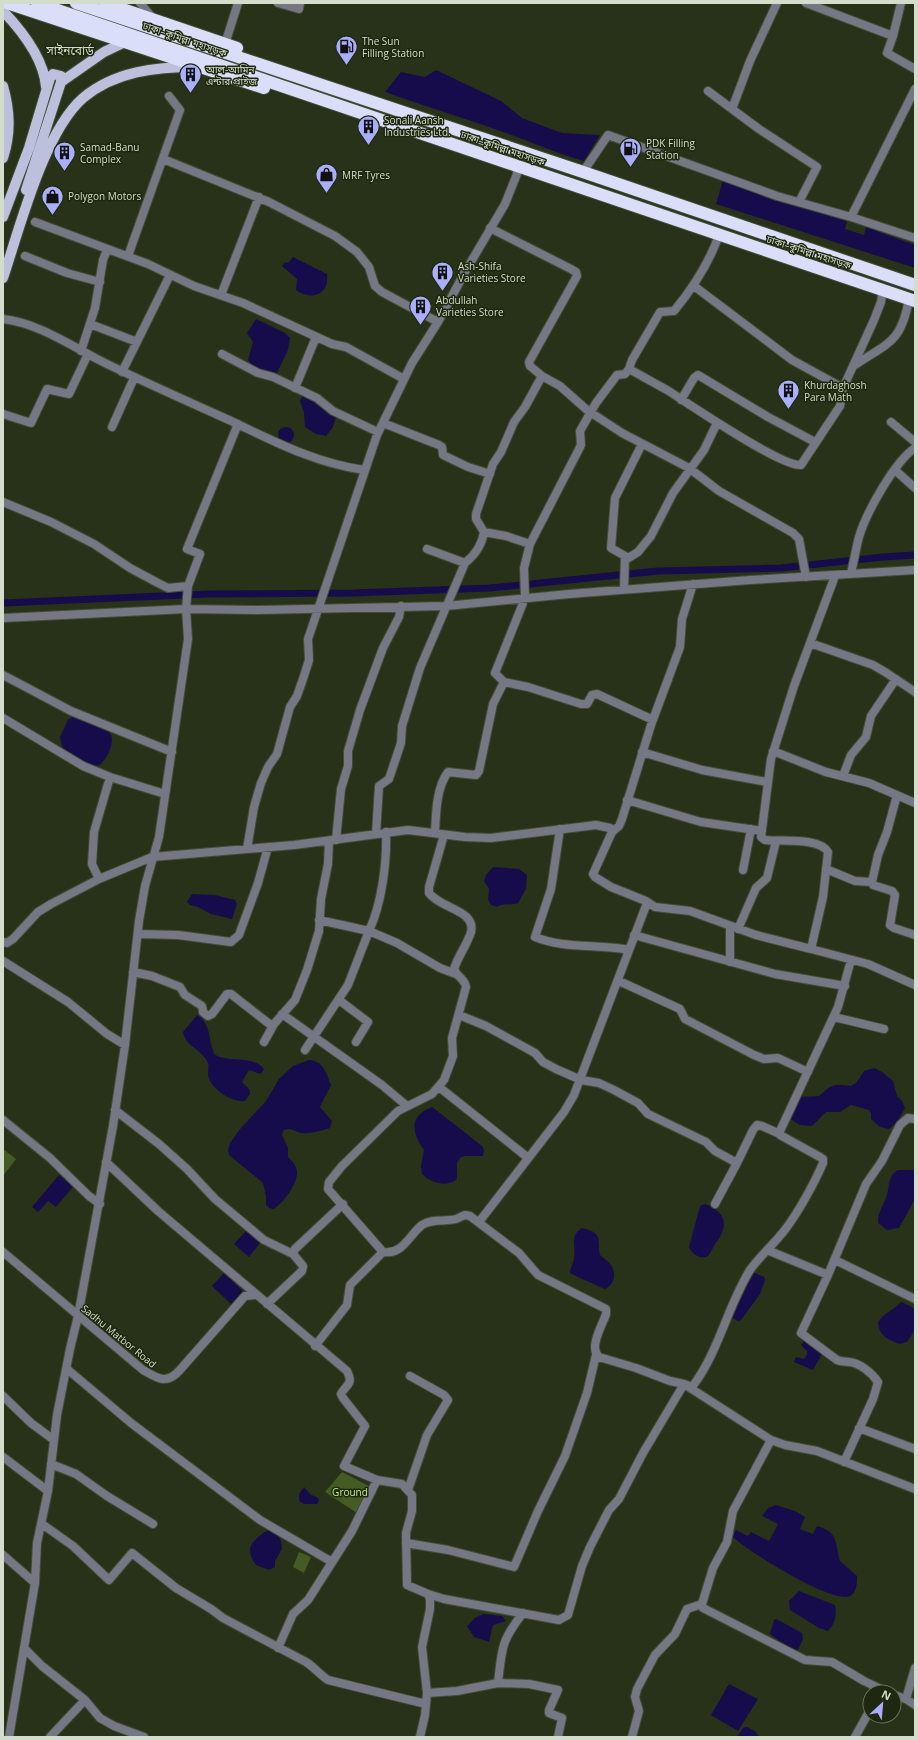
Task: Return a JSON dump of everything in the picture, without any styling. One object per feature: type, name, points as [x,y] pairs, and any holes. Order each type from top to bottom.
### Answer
[{"type":"highway","points":[[7,3],[346,115],[382,120]]},
{"type":"highway","name":"ঢাকা–কুমিল্লা মহাসড়ক","points":[[37,3],[912,300]]},
{"type":"highway","name":"ঢাকা–কুমিল্লা মহাসড়ক","points":[[76,3],[583,172],[915,285]]},
{"type":"highway","points":[[105,3],[338,82],[383,105]]},
{"type":"main road","points":[[3,11],[13,21],[32,48],[43,74],[46,91]]},
{"type":"main road","points":[[61,82],[104,52],[125,42]]},
{"type":"main road","points":[[3,278],[42,164],[58,131],[73,108],[94,90],[128,74],[156,68],[202,68]]},
{"type":"main road","points":[[3,217],[29,148],[46,91],[53,74],[61,76],[61,82],[56,98],[3,256]]},
{"type":"main road","points":[[3,86],[8,113],[3,158]]},
{"type":"street","points":[[140,3],[145,11],[156,20]]},
{"type":"street","points":[[225,44],[238,3]]},
{"type":"street","points":[[278,3],[299,9],[300,3]]},
{"type":"street","points":[[732,108],[750,61],[777,3]]},
{"type":"street","points":[[806,3],[893,36]]},
{"type":"street","points":[[901,3],[893,36],[886,53],[915,69]]},
{"type":"street","points":[[851,217],[915,89]]},
{"type":"street","points":[[708,91],[759,129],[817,166],[799,202]]},
{"type":"street","points":[[128,256],[180,110],[169,96]]},
{"type":"street","points":[[583,172],[608,135],[777,196],[851,217],[915,238]]},
{"type":"street","points":[[163,160],[259,197],[347,244],[357,252],[369,267],[375,286],[382,292],[438,322]]},
{"type":"street","points":[[247,849],[258,793],[268,767],[277,754],[290,707],[297,696],[304,676],[309,660],[308,639],[357,498],[364,470],[378,432],[418,352],[438,322],[512,189],[517,174],[517,166]]},
{"type":"street","points":[[221,295],[259,197]]},
{"type":"street","points":[[35,222],[107,250],[128,256],[332,344],[346,347],[404,378]]},
{"type":"street","points":[[490,228],[576,272],[577,276],[529,362],[530,366],[542,376],[560,386],[591,413],[642,444],[689,468],[719,491],[793,532],[800,539],[806,578]]},
{"type":"street","points":[[653,720],[597,694],[592,695],[587,704],[581,704],[528,687],[504,682],[495,672],[525,594],[524,573],[530,544],[578,452],[581,445],[580,431],[612,380],[616,375],[625,374],[629,369],[632,360],[660,312],[674,311],[694,286],[715,248],[719,235]]},
{"type":"street","points":[[3,414],[31,423],[47,388],[69,394],[84,353],[100,282],[102,260],[107,250]]},
{"type":"street","points":[[25,256],[67,273],[100,282]]},
{"type":"street","points":[[122,372],[170,275]]},
{"type":"street","points":[[694,286],[792,360],[843,388]]},
{"type":"street","points":[[629,369],[760,448],[796,465],[801,465],[840,406],[843,388],[855,365],[881,302],[883,289]]},
{"type":"street","points":[[855,365],[893,340],[901,329],[912,300]]},
{"type":"street","points":[[3,319],[14,321],[58,339],[134,378],[312,458],[340,466],[364,470]]},
{"type":"street","points":[[90,324],[137,342]]},
{"type":"street","points":[[294,388],[316,337]]},
{"type":"street","points":[[222,354],[258,373],[273,377],[317,398],[333,411],[378,432]]},
{"type":"street","points":[[681,400],[694,378],[698,375],[768,417],[815,442]]},
{"type":"street","points":[[530,544],[506,536],[484,532],[476,520],[476,514],[490,474],[514,422],[525,407],[542,376]]},
{"type":"street","points":[[112,427],[134,378]]},
{"type":"street","points":[[891,422],[915,442]]},
{"type":"street","points":[[382,423],[439,444],[442,447],[443,455],[468,467],[490,474]]},
{"type":"street","points":[[625,560],[638,552],[651,536],[663,510],[689,468],[704,450],[717,423]]},
{"type":"street","points":[[9,1737],[35,1583],[37,1543],[48,1491],[58,1415],[100,1204],[125,1044],[145,886],[152,857],[159,837],[172,752],[188,639],[186,607],[188,587],[200,554],[187,549],[238,424]]},
{"type":"street","points":[[624,587],[625,556],[611,548],[614,505],[617,492],[642,444]]},
{"type":"street","points":[[851,573],[863,526],[871,508],[895,470],[909,452],[915,448]]},
{"type":"street","points":[[895,470],[915,488]]},
{"type":"street","points":[[3,502],[51,522],[94,544],[130,568],[168,588],[188,587]]},
{"type":"street","points":[[376,834],[379,786],[388,779],[401,743],[402,726],[410,696],[446,606],[452,598],[465,564],[476,554],[484,532]]},
{"type":"street","points":[[427,549],[465,564]]},
{"type":"street","points":[[3,618],[186,607],[258,610],[320,604],[446,606],[525,594],[624,587],[806,578],[835,576],[851,573],[871,574],[915,570]]},
{"type":"street","points":[[811,949],[823,897],[828,852],[825,847],[814,843],[765,840],[761,837],[767,782],[773,751],[835,576]]},
{"type":"street","points":[[693,584],[682,619],[680,647],[642,752],[619,826],[612,832],[593,874],[595,877],[611,886],[646,901],[647,903],[664,909],[682,910],[695,913],[756,935],[800,945],[882,969],[915,985]]},
{"type":"street","points":[[264,1042],[272,1026],[295,1000],[304,981],[318,931],[332,840],[348,766],[348,751],[360,710],[383,648],[399,617],[401,606]]},
{"type":"street","points":[[810,643],[872,665],[915,692]]},
{"type":"street","points":[[3,676],[71,711],[172,752]]},
{"type":"street","points":[[842,776],[851,755],[866,737],[871,716],[896,679]]},
{"type":"street","points":[[435,833],[440,792],[445,776],[448,772],[476,775],[479,771],[493,704],[504,682]]},
{"type":"street","points":[[3,718],[73,761],[110,777],[165,794]]},
{"type":"street","points":[[773,751],[814,768],[869,783],[915,803]]},
{"type":"street","points":[[642,752],[702,770],[742,776],[767,782]]},
{"type":"street","points":[[99,879],[92,864],[94,832],[110,777]]},
{"type":"street","points":[[872,882],[878,855],[887,832],[897,795]]},
{"type":"street","points":[[627,800],[701,822],[762,831]]},
{"type":"street","points":[[3,943],[14,939],[38,912],[66,895],[99,879],[152,857],[268,847],[408,830],[444,835],[491,838],[596,825],[610,828],[612,832]]},
{"type":"street","points":[[560,829],[551,889],[535,936],[556,943],[611,947],[629,950]]},
{"type":"street","points":[[743,870],[751,830]]},
{"type":"street","points":[[305,1050],[339,1000],[353,973],[369,931],[380,896],[385,863],[386,832]]},
{"type":"street","points":[[444,835],[429,887],[429,893],[436,900],[469,918],[472,923],[469,936],[454,969],[456,974]]},
{"type":"street","points":[[730,962],[734,928],[756,888],[767,878],[776,841]]},
{"type":"street","points":[[138,934],[178,935],[202,939],[220,939],[232,942],[239,935],[258,883],[268,847]]},
{"type":"street","points":[[826,869],[855,881],[872,882],[873,885],[892,891],[895,895],[890,925],[894,928],[915,935]]},
{"type":"street","points":[[479,1222],[564,1112],[580,1080],[603,1017],[619,981],[634,935],[647,903]]},
{"type":"street","points":[[319,920],[369,931],[397,943],[440,968],[456,974],[466,983],[452,1038],[454,1050],[452,1060],[444,1080],[432,1094],[398,1111],[372,1136],[329,1182],[328,1189],[343,1204],[383,1252],[390,1253],[398,1249],[425,1223],[456,1219],[465,1215],[479,1222],[519,1252],[538,1275],[606,1309],[606,1314],[596,1343],[596,1355],[587,1393],[565,1456],[538,1511],[514,1567],[448,1550],[406,1543]]},
{"type":"street","points":[[634,935],[775,974],[845,986]]},
{"type":"street","points":[[780,1134],[834,1016],[845,986],[851,960]]},
{"type":"street","points":[[3,961],[62,998],[107,1034],[125,1044]]},
{"type":"street","points":[[133,972],[152,976],[180,987],[185,995],[202,1006],[203,1012],[208,1016],[212,1014],[227,994],[231,994],[272,1026]]},
{"type":"street","points":[[619,981],[673,1005],[680,1009],[685,1019],[754,1055],[764,1059],[778,1058],[808,1072]]},
{"type":"street","points":[[339,1000],[368,1022],[356,1042]]},
{"type":"street","points":[[282,1014],[345,1058],[351,1065],[382,1085],[407,1106]]},
{"type":"street","points":[[459,1015],[486,1026],[535,1053],[543,1062],[580,1080],[599,1083],[614,1090],[638,1103],[648,1114],[706,1142],[715,1151],[737,1163]]},
{"type":"street","points":[[834,1016],[884,1029]]},
{"type":"street","points":[[439,1087],[528,1157]]},
{"type":"street","points":[[115,1110],[176,1159],[215,1199],[264,1240],[293,1254],[303,1266],[302,1271],[266,1304]]},
{"type":"street","points":[[844,1462],[877,1388],[878,1382],[874,1377],[855,1364],[843,1362],[833,1357],[801,1334],[835,1260],[866,1184],[882,1162],[900,1125],[908,1118],[915,1119]]},
{"type":"street","points":[[3,1120],[50,1158],[89,1196],[100,1204]]},
{"type":"street","points":[[596,1355],[610,1362],[636,1368],[670,1381],[692,1387],[713,1353],[744,1282],[767,1250],[790,1224],[823,1163],[823,1159],[784,1138],[780,1134],[757,1125],[715,1204]]},
{"type":"street","points":[[106,1162],[158,1211],[255,1295],[347,1371],[350,1379],[349,1385],[342,1394],[343,1398],[365,1426],[344,1466],[377,1480],[397,1483],[408,1490],[413,1502],[406,1533],[407,1585],[428,1594],[444,1599],[559,1620],[568,1615],[582,1566],[590,1547],[609,1510],[620,1499],[643,1453],[684,1384]]},
{"type":"street","points":[[293,1254],[295,1249],[304,1239],[343,1204]]},
{"type":"street","points":[[767,1250],[828,1275]]},
{"type":"street","name":"Sadhu Matbor Road","points":[[3,1252],[143,1370],[167,1380],[172,1378],[179,1371],[245,1296],[255,1295]]},
{"type":"street","points":[[316,1346],[347,1305],[350,1285],[383,1252]]},
{"type":"street","points":[[835,1260],[915,1299]]},
{"type":"street","points":[[67,1369],[130,1423],[260,1520],[332,1562]]},
{"type":"street","points":[[408,1490],[427,1435],[448,1400],[444,1395],[410,1376]]},
{"type":"street","points":[[684,1384],[770,1440],[785,1445],[817,1451],[915,1489]]},
{"type":"street","points":[[3,1396],[31,1423],[54,1440]]},
{"type":"street","points":[[860,1428],[915,1449]]},
{"type":"street","points":[[770,1440],[733,1511],[727,1542],[713,1568],[702,1604],[706,1611],[762,1637],[804,1660],[826,1661],[839,1665],[870,1684]]},
{"type":"street","points":[[3,1457],[48,1491]]},
{"type":"street","points":[[52,1464],[76,1474],[107,1496],[154,1524]]},
{"type":"street","points":[[278,1648],[293,1614],[308,1600],[352,1531],[377,1480]]},
{"type":"street","points":[[42,1524],[73,1546],[109,1580],[132,1553],[176,1588],[223,1618],[313,1667],[317,1673],[328,1680],[426,1704]]},
{"type":"street","points":[[3,1555],[35,1583]]},
{"type":"street","points":[[420,1737],[427,1693],[422,1647],[430,1608],[430,1599],[428,1594]]},
{"type":"street","points":[[632,1737],[639,1710],[635,1697],[642,1678],[655,1655],[675,1634],[687,1609],[702,1604]]},
{"type":"street","points":[[498,1683],[504,1642],[509,1630],[524,1613]]},
{"type":"street","points":[[24,1648],[42,1666],[85,1700],[100,1718],[106,1722],[144,1737]]},
{"type":"street","points":[[906,1699],[915,1668]]},
{"type":"street","points":[[427,1693],[457,1691],[498,1683],[529,1684],[558,1690],[549,1710],[549,1712],[562,1718],[558,1737]]},
{"type":"street","points":[[902,1698],[915,1704]]},
{"type":"street","points":[[50,1737],[85,1700]]},
{"type":"street","points":[[855,1737],[862,1724]]},
{"type":"green space","points":[[3,1149],[16,1159],[3,1176]]},
{"type":"green space","name":"Ground","points":[[342,1472],[369,1486],[357,1513],[325,1492]]},
{"type":"green space","points":[[299,1552],[311,1557],[304,1573],[293,1567]]},
{"type":"shaded area","points":[[436,70],[501,101],[522,118],[562,133],[600,135],[584,161],[385,92],[401,72],[425,77]]},
{"type":"shaded area","points":[[723,180],[847,221],[845,229],[864,235],[866,227],[915,245],[915,268],[716,204]]},
{"type":"shaded area","points":[[293,257],[327,274],[326,287],[322,291],[318,294],[308,295],[296,290],[297,279],[282,266],[284,263],[289,262]]},
{"type":"shaded area","points":[[256,319],[285,333],[290,338],[288,350],[277,373],[261,371],[248,360],[253,342],[247,333]]},
{"type":"shaded area","points":[[303,395],[333,413],[336,417],[333,427],[326,436],[316,434],[305,427],[304,413],[300,401]]},
{"type":"shaded area","points":[[283,427],[289,427],[294,432],[292,441],[289,443],[283,443],[278,438],[278,432]]},
{"type":"shaded area","points":[[72,717],[94,723],[109,731],[112,737],[110,750],[100,765],[95,766],[85,764],[63,751],[60,737],[68,720]]},
{"type":"shaded area","points":[[493,867],[519,869],[527,875],[526,889],[518,903],[497,907],[491,905],[488,899],[489,889],[484,881],[486,875]]},
{"type":"shaded area","points":[[192,894],[215,895],[235,900],[237,904],[232,919],[211,914],[198,907],[190,905],[187,902]]},
{"type":"shaded area","points":[[197,1015],[205,1023],[215,1055],[228,1059],[254,1062],[264,1069],[261,1074],[249,1070],[242,1082],[250,1090],[250,1094],[245,1101],[234,1100],[216,1089],[209,1079],[207,1060],[187,1041],[183,1032]]},
{"type":"shaded area","points":[[309,1060],[318,1063],[324,1068],[331,1085],[320,1107],[332,1121],[330,1128],[316,1132],[301,1133],[288,1129],[283,1131],[282,1135],[288,1148],[288,1157],[296,1167],[297,1176],[293,1187],[282,1202],[274,1209],[269,1208],[266,1205],[266,1196],[263,1183],[229,1155],[228,1150],[230,1143],[241,1128],[266,1101],[279,1079],[293,1066]]},
{"type":"shaded area","points":[[874,1068],[882,1072],[893,1081],[897,1096],[902,1101],[905,1108],[897,1122],[889,1129],[880,1127],[871,1119],[871,1113],[869,1110],[851,1105],[840,1112],[826,1112],[812,1126],[800,1125],[789,1118],[798,1097],[819,1096],[833,1086],[851,1086],[856,1083],[864,1071]]},
{"type":"shaded area","points":[[432,1107],[483,1147],[483,1156],[465,1156],[460,1158],[457,1163],[457,1179],[453,1182],[443,1184],[434,1182],[422,1174],[421,1166],[424,1150],[417,1137],[414,1126],[419,1115]]},
{"type":"shaded area","points":[[898,1170],[915,1170],[915,1199],[899,1228],[887,1230],[878,1223],[880,1210],[886,1198],[890,1179],[894,1172]]},
{"type":"shaded area","points":[[59,1175],[73,1187],[56,1207],[48,1201],[38,1212],[32,1207]]},
{"type":"shaded area","points":[[705,1204],[718,1211],[724,1221],[724,1226],[719,1238],[708,1256],[701,1257],[696,1255],[689,1247],[699,1210],[701,1205]]},
{"type":"shaded area","points":[[582,1228],[594,1232],[597,1235],[600,1255],[609,1263],[614,1271],[613,1281],[605,1289],[570,1273],[574,1259],[574,1238],[578,1231]]},
{"type":"shaded area","points":[[246,1231],[260,1243],[249,1257],[234,1244]]},
{"type":"shaded area","points":[[753,1272],[764,1277],[765,1280],[760,1294],[741,1320],[738,1321],[731,1317],[734,1306]]},
{"type":"shaded area","points":[[224,1273],[243,1291],[231,1304],[212,1286]]},
{"type":"shaded area","points":[[901,1302],[912,1307],[915,1311],[915,1330],[907,1342],[900,1344],[892,1341],[882,1334],[878,1322],[883,1316]]},
{"type":"shaded area","points":[[805,1340],[823,1352],[813,1370],[794,1362],[796,1357],[804,1359],[807,1355],[807,1351],[801,1345]]},
{"type":"shaded area","points":[[304,1487],[311,1495],[317,1497],[319,1500],[317,1504],[304,1504],[299,1501],[299,1494]]},
{"type":"shaded area","points":[[776,1505],[795,1511],[805,1517],[800,1529],[813,1534],[817,1526],[833,1535],[840,1561],[857,1576],[856,1587],[850,1596],[841,1597],[827,1593],[810,1585],[772,1564],[741,1544],[733,1537],[736,1530],[748,1536],[751,1532],[769,1541],[778,1524],[762,1516],[768,1508]]},
{"type":"shaded area","points":[[268,1530],[279,1537],[282,1549],[275,1561],[275,1567],[269,1570],[256,1565],[250,1553],[250,1549],[254,1541]]},
{"type":"shaded area","points":[[799,1591],[835,1605],[835,1619],[828,1631],[819,1628],[790,1610],[789,1601]]},
{"type":"shaded area","points":[[484,1614],[502,1616],[506,1621],[493,1625],[489,1642],[474,1637],[467,1626],[476,1617]]},
{"type":"shaded area","points":[[776,1619],[802,1633],[803,1639],[798,1650],[791,1650],[770,1634],[774,1620]]},
{"type":"shaded area","points":[[729,1684],[758,1699],[738,1731],[711,1715]]},
{"type":"shaded area","points":[[747,1727],[755,1731],[759,1737],[737,1737],[743,1728]]},
{"type":"waterway","points":[[3,603],[207,594],[353,593],[490,588],[658,571],[781,568],[915,555]]},
{"type":"place","name":"The Sun Filling Station","points":[[346,66]]},
{"type":"place","name":"আল-আমিন এন্টার প্রাইজ","points":[[190,94]]},
{"type":"place","name":"Sonali Aansh Industries Ltd.","points":[[369,146]]},
{"type":"place","name":"PDK Filling Station","points":[[630,168]]},
{"type":"place","name":"Samad-Banu Complex","points":[[65,172]]},
{"type":"place","name":"MRF Tyres","points":[[327,194]]},
{"type":"place","name":"Polygon Motors","points":[[52,216]]},
{"type":"place","name":"Ash-Shifa Varieties Store","points":[[443,292]]},
{"type":"place","name":"Abdullah Varieties Store","points":[[420,326]]},
{"type":"place","name":"Khurdaghosh Para Math","points":[[789,410]]},
{"type":"district","name":"সাইনবোর্ড","points":[[70,51]]}]
